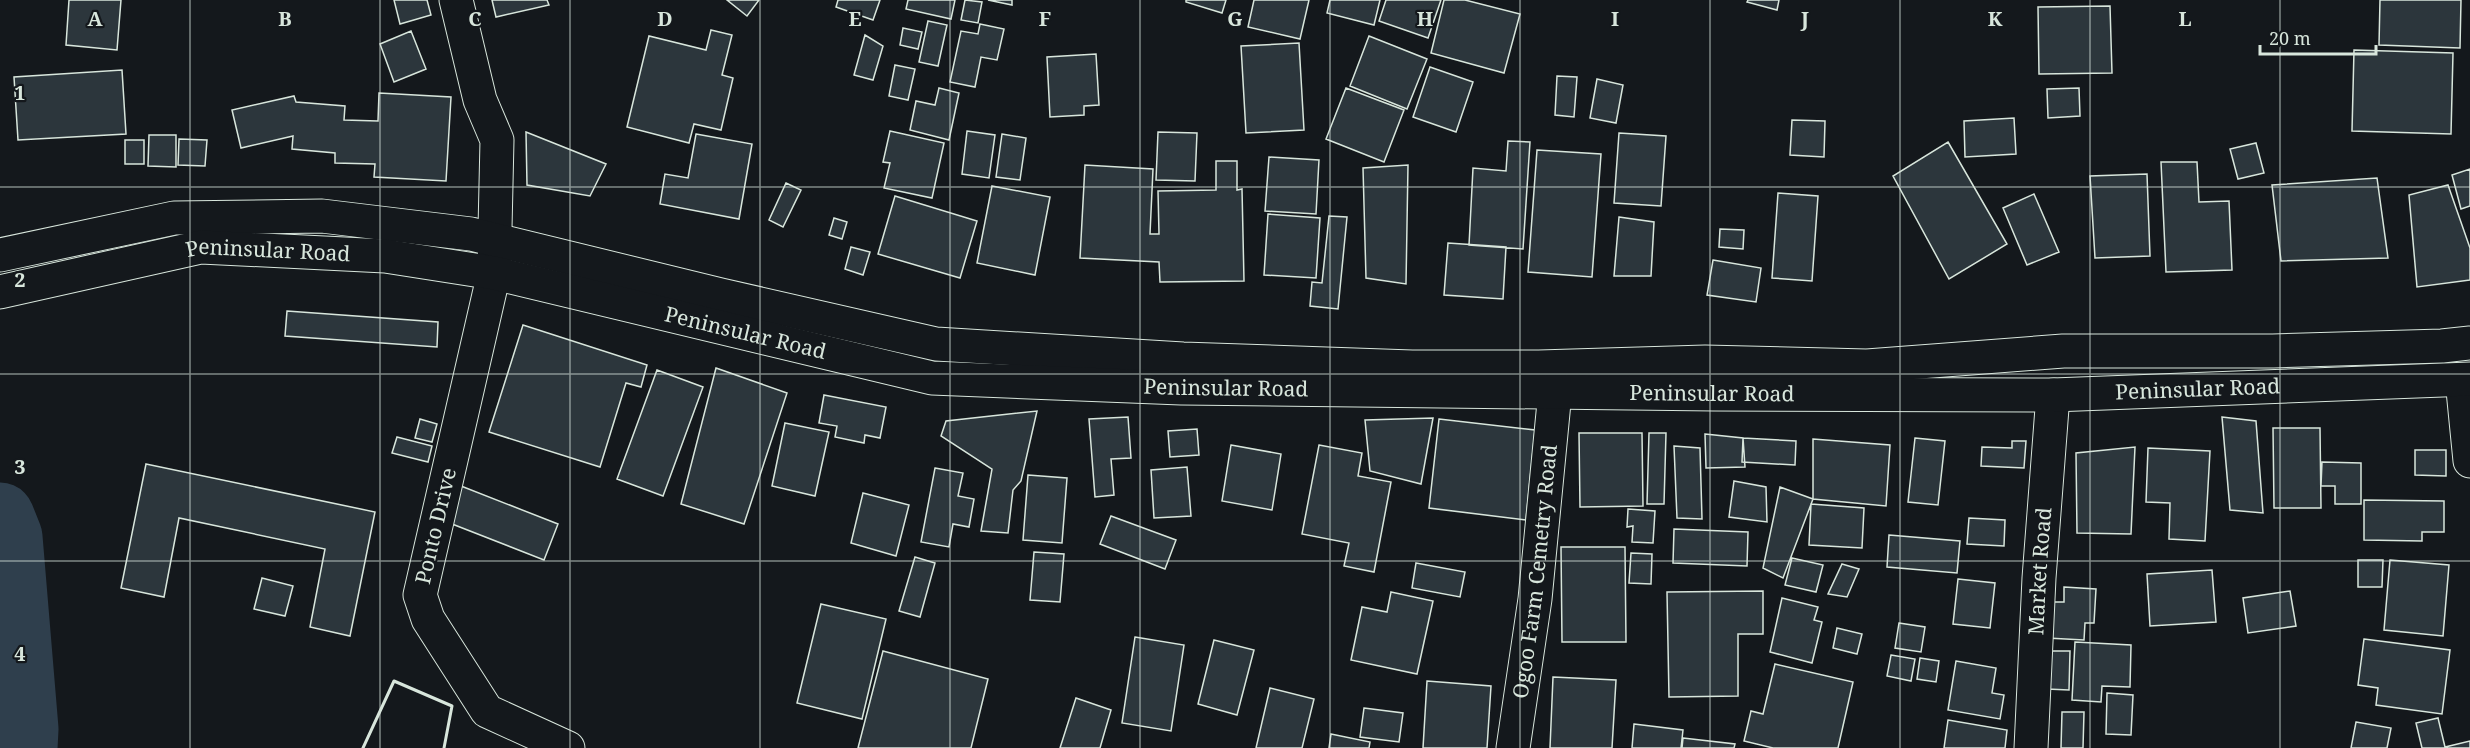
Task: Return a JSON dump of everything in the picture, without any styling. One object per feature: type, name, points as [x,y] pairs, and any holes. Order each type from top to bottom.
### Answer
[{"type":"main road","name":"Ponto Drive","points":[[456,0],[480,100],[497,140],[497,239],[494,273],[420,595],[428,619],[487,711],[568,748]]},
{"type":"main road","name":"Peninsular Road","points":[[0,255],[174,218],[321,216],[412,225],[497,239],[721,295],[936,344],[1183,359],[1412,367],[1539,368],[1705,362],[1867,366],[2063,351],[2273,351],[2442,346],[2470,343]]},
{"type":"main road","name":"Peninsular Road","points":[[0,292],[201,247],[385,256],[494,273],[932,378],[1181,388],[2053,395],[2466,379]]},
{"type":"main road","points":[[2466,379],[2470,461]]},
{"type":"main road","name":"Ogoo Farm Cemetry Road","points":[[1514,748],[1518,703],[1535,599],[1555,392]]},
{"type":"main road","name":"Market Road","points":[[2031,748],[2039,578],[2053,395]]},
{"type":"building","points":[[69,0],[121,0],[117,50],[66,45]]},
{"type":"building","points":[[394,0],[427,0],[431,15],[400,24]]},
{"type":"building","points":[[492,0],[547,0],[549,5],[496,17]]},
{"type":"building","points":[[727,0],[759,0],[747,16]]},
{"type":"building","points":[[838,0],[880,0],[873,20],[836,7]]},
{"type":"building","points":[[908,0],[955,0],[951,19],[906,9]]},
{"type":"building","points":[[965,0],[982,2],[978,23],[961,20]]},
{"type":"building","points":[[988,0],[1012,0],[1012,5]]},
{"type":"building","points":[[1186,0],[1226,0],[1222,13],[1186,2]]},
{"type":"building","points":[[1254,0],[1309,0],[1300,39],[1248,27]]},
{"type":"building","points":[[1330,0],[1380,0],[1374,25],[1327,13]]},
{"type":"building","points":[[1386,0],[1441,0],[1428,38],[1379,21]]},
{"type":"building","points":[[1444,0],[1465,0],[1520,14],[1504,73],[1431,53]]},
{"type":"building","points":[[1748,0],[1779,0],[1777,10],[1747,2]]},
{"type":"building","points":[[2380,0],[2461,0],[2460,48],[2379,45]]},
{"type":"building","points":[[2110,6],[2112,73],[2039,74],[2038,7]]},
{"type":"building","points":[[928,21],[947,25],[938,66],[919,62]]},
{"type":"building","points":[[980,24],[1004,29],[997,60],[981,57],[975,87],[950,82],[961,31],[978,34]]},
{"type":"building","points":[[903,28],[922,32],[918,49],[900,45]]},
{"type":"building","points":[[711,30],[732,35],[722,75],[733,78],[721,130],[694,124],[689,143],[627,127],[649,36],[706,50]]},
{"type":"building","points":[[411,31],[426,69],[394,82],[380,44]]},
{"type":"building","points":[[865,35],[883,46],[873,80],[854,75]]},
{"type":"building","points":[[1369,36],[1427,59],[1407,109],[1350,86]]},
{"type":"building","points":[[1299,43],[1304,130],[1246,133],[1241,46]]},
{"type":"building","points":[[2354,50],[2453,53],[2451,134],[2352,131]]},
{"type":"building","points":[[1096,54],[1099,105],[1084,106],[1084,115],[1050,117],[1047,57]]},
{"type":"building","points":[[895,65],[915,69],[908,100],[889,96]]},
{"type":"building","points":[[1430,67],[1473,82],[1456,132],[1413,117]]},
{"type":"building","points":[[122,70],[126,134],[18,140],[14,77]]},
{"type":"building","points":[[1557,76],[1577,77],[1574,117],[1555,115]]},
{"type":"building","points":[[1597,79],[1623,85],[1616,123],[1590,118]]},
{"type":"building","points":[[939,88],[959,93],[949,140],[910,130],[916,101],[935,105]]},
{"type":"building","points":[[1346,88],[1404,110],[1384,162],[1326,139]]},
{"type":"building","points":[[2079,88],[2080,116],[2048,118],[2047,89]]},
{"type":"building","points":[[379,93],[451,97],[446,181],[374,177],[375,164],[335,163],[335,153],[292,149],[293,136],[241,148],[232,110],[294,96],[296,102],[345,106],[344,120],[378,121]]},
{"type":"building","points":[[2014,118],[2016,154],[1965,157],[1964,121]]},
{"type":"building","points":[[1792,120],[1825,121],[1824,157],[1790,155]]},
{"type":"building","points":[[890,131],[944,143],[932,198],[884,188],[890,163],[883,162]]},
{"type":"building","points":[[967,131],[995,135],[989,178],[962,174]]},
{"type":"building","points":[[526,132],[606,164],[590,196],[527,185]]},
{"type":"building","points":[[1158,132],[1197,133],[1195,181],[1156,180]]},
{"type":"building","points":[[1619,133],[1666,136],[1661,206],[1614,203]]},
{"type":"building","points":[[696,134],[752,144],[739,219],[660,204],[665,174],[688,178]]},
{"type":"building","points":[[1002,134],[1026,138],[1020,180],[996,177]]},
{"type":"building","points":[[149,135],[176,135],[176,167],[148,166]]},
{"type":"building","points":[[179,139],[207,140],[205,166],[178,165]]},
{"type":"building","points":[[125,140],[144,140],[144,164],[125,164]]},
{"type":"building","points":[[1508,141],[1530,142],[1523,249],[1469,245],[1473,168],[1506,171]]},
{"type":"building","points":[[1948,142],[2007,244],[1949,279],[1893,176]]},
{"type":"building","points":[[2256,143],[2264,173],[2238,179],[2230,149]]},
{"type":"building","points":[[1537,150],[1601,154],[1592,277],[1528,272]]},
{"type":"building","points":[[1269,157],[1319,160],[1316,214],[1265,211]]},
{"type":"building","points":[[1216,161],[1237,161],[1237,190],[1242,189],[1244,281],[1160,282],[1159,262],[1080,258],[1085,165],[1153,169],[1150,234],[1159,234],[1158,191],[1216,190]]},
{"type":"building","points":[[2161,162],[2197,162],[2199,202],[2229,201],[2232,270],[2166,272]]},
{"type":"building","points":[[1408,165],[1406,284],[1366,278],[1363,168]]},
{"type":"building","points":[[2470,169],[2470,206],[2461,209],[2452,175]]},
{"type":"building","points":[[2147,174],[2150,256],[2095,258],[2090,176]]},
{"type":"building","points":[[2377,178],[2388,258],[2281,261],[2272,185]]},
{"type":"building","points":[[786,183],[801,190],[783,227],[769,220]]},
{"type":"building","points":[[2448,185],[2470,248],[2470,280],[2417,287],[2409,195]]},
{"type":"building","points":[[992,186],[1050,197],[1035,275],[977,263]]},
{"type":"building","points":[[1778,193],[1818,196],[1812,281],[1772,278]]},
{"type":"building","points":[[2034,194],[2059,252],[2027,265],[2003,208]]},
{"type":"building","points":[[895,196],[977,221],[960,278],[878,254]]},
{"type":"building","points":[[1268,214],[1320,218],[1316,278],[1264,275]]},
{"type":"building","points":[[1329,216],[1347,217],[1338,309],[1310,306],[1312,282],[1322,283]]},
{"type":"building","points":[[1619,217],[1654,222],[1651,276],[1614,276]]},
{"type":"building","points":[[834,218],[847,222],[842,239],[829,235]]},
{"type":"building","points":[[1720,229],[1744,230],[1743,249],[1719,247]]},
{"type":"building","points":[[1448,243],[1506,247],[1503,299],[1444,295]]},
{"type":"building","points":[[851,247],[870,252],[863,275],[845,269]]},
{"type":"building","points":[[1713,260],[1761,268],[1756,302],[1707,295]]},
{"type":"building","points":[[287,311],[438,322],[437,347],[285,336]]},
{"type":"building","points":[[523,325],[647,365],[641,387],[626,383],[600,467],[489,432]]},
{"type":"building","points":[[716,368],[787,393],[744,524],[681,504]]},
{"type":"building","points":[[657,370],[703,387],[663,496],[617,479]]},
{"type":"building","points":[[824,395],[886,407],[880,438],[865,435],[864,443],[835,437],[837,426],[819,423]]},
{"type":"building","points":[[1037,411],[1021,481],[1013,490],[1008,533],[981,531],[992,469],[941,436],[946,421]]},
{"type":"building","points":[[1128,417],[1131,458],[1111,459],[1114,495],[1095,497],[1089,419]]},
{"type":"building","points":[[2222,417],[2256,421],[2263,513],[2230,510]]},
{"type":"building","points":[[1433,418],[1421,484],[1370,471],[1365,420]]},
{"type":"building","points":[[420,419],[437,424],[432,442],[415,438]]},
{"type":"building","points":[[1439,419],[1535,430],[1526,520],[1429,508]]},
{"type":"building","points":[[785,423],[829,432],[815,496],[772,486]]},
{"type":"building","points":[[2273,428],[2320,428],[2321,508],[2274,508]]},
{"type":"building","points":[[1197,429],[1199,455],[1170,457],[1168,431]]},
{"type":"building","points":[[1579,433],[1642,433],[1643,506],[1580,507]]},
{"type":"building","points":[[1649,433],[1666,433],[1664,504],[1647,504]]},
{"type":"building","points":[[1705,434],[1743,438],[1745,467],[1706,468]]},
{"type":"building","points":[[397,437],[432,446],[428,462],[392,453]]},
{"type":"building","points":[[1743,438],[1796,441],[1795,465],[1742,462]]},
{"type":"building","points":[[1915,438],[1945,441],[1938,505],[1908,502]]},
{"type":"building","points":[[1813,439],[1890,445],[1886,506],[1813,499]]},
{"type":"building","points":[[2012,441],[2026,441],[2024,468],[1981,466],[1982,447],[2012,448]]},
{"type":"building","points":[[1231,445],[1281,454],[1272,510],[1222,501]]},
{"type":"building","points":[[1319,445],[1362,453],[1358,476],[1391,482],[1374,572],[1344,566],[1349,543],[1302,534]]},
{"type":"building","points":[[1674,446],[1700,448],[1702,519],[1677,518]]},
{"type":"building","points":[[2135,447],[2131,534],[2077,533],[2076,453]]},
{"type":"building","points":[[2148,448],[2210,451],[2205,541],[2169,539],[2170,503],[2146,502]]},
{"type":"building","points":[[2415,450],[2446,450],[2446,476],[2415,475]]},
{"type":"building","points":[[2322,462],[2361,463],[2361,504],[2335,504],[2335,486],[2321,486]]},
{"type":"building","points":[[146,464],[375,512],[350,636],[310,627],[325,549],[179,518],[164,597],[121,588]]},
{"type":"building","points":[[1187,467],[1191,516],[1154,518],[1151,470]]},
{"type":"building","points":[[935,468],[963,473],[958,496],[974,499],[969,527],[953,524],[949,547],[921,542]]},
{"type":"building","points":[[1028,475],[1067,478],[1062,543],[1023,540]]},
{"type":"building","points":[[1734,481],[1766,487],[1767,522],[1729,517]]},
{"type":"building","points":[[461,486],[558,524],[544,560],[447,522]]},
{"type":"building","points":[[1780,487],[1813,499],[1783,578],[1763,568]]},
{"type":"building","points":[[863,493],[909,505],[896,556],[851,543]]},
{"type":"building","points":[[2364,500],[2444,501],[2444,532],[2422,532],[2422,541],[2364,540]]},
{"type":"building","points":[[1811,504],[1864,508],[1862,548],[1809,545]]},
{"type":"building","points":[[1628,509],[1655,511],[1653,543],[1632,542],[1633,526],[1627,527]]},
{"type":"building","points":[[1111,516],[1176,540],[1165,569],[1100,544]]},
{"type":"building","points":[[1969,518],[2005,520],[2004,546],[1967,544]]},
{"type":"building","points":[[1674,529],[1748,532],[1747,566],[1673,563]]},
{"type":"building","points":[[1889,535],[1960,541],[1957,573],[1887,567]]},
{"type":"building","points":[[1561,547],[1625,547],[1626,642],[1562,642]]},
{"type":"building","points":[[1034,552],[1064,554],[1060,602],[1030,600]]},
{"type":"building","points":[[1631,553],[1652,554],[1651,584],[1629,583]]},
{"type":"building","points":[[915,557],[935,563],[920,617],[899,611]]},
{"type":"building","points":[[1792,558],[1823,565],[1816,592],[1785,585]]},
{"type":"building","points":[[2358,560],[2383,560],[2382,587],[2358,587]]},
{"type":"building","points":[[2390,560],[2449,565],[2443,636],[2384,630]]},
{"type":"building","points":[[1416,563],[1465,572],[1460,597],[1412,588]]},
{"type":"building","points":[[1842,564],[1859,569],[1847,597],[1828,594]]},
{"type":"building","points":[[2212,570],[2216,622],[2150,626],[2147,574]]},
{"type":"building","points":[[262,578],[293,586],[285,616],[254,609]]},
{"type":"building","points":[[1958,579],[1995,583],[1990,628],[1953,624]]},
{"type":"building","points":[[2064,587],[2096,589],[2094,623],[2085,623],[2084,640],[2047,638],[2048,602],[2064,602]]},
{"type":"building","points":[[1763,591],[1763,634],[1738,634],[1738,696],[1669,697],[1667,592]]},
{"type":"building","points":[[2290,591],[2296,626],[2248,633],[2243,598]]},
{"type":"building","points":[[1391,592],[1433,601],[1417,674],[1351,660],[1362,607],[1387,612]]},
{"type":"building","points":[[1782,598],[1818,607],[1814,620],[1822,622],[1812,663],[1770,652]]},
{"type":"building","points":[[821,604],[886,619],[862,719],[797,703]]},
{"type":"building","points":[[1899,623],[1925,627],[1921,652],[1895,648]]},
{"type":"building","points":[[1837,628],[1862,634],[1857,654],[1833,648]]},
{"type":"building","points":[[1135,637],[1184,645],[1171,731],[1122,723]]},
{"type":"building","points":[[2364,639],[2450,650],[2442,714],[2376,705],[2378,688],[2358,685]]},
{"type":"building","points":[[1214,640],[1254,650],[1237,715],[1198,704]]},
{"type":"building","points":[[2075,642],[2131,645],[2130,687],[2102,686],[2101,702],[2072,700]]},
{"type":"building","points":[[883,651],[988,679],[971,748],[858,748]]},
{"type":"building","points":[[2048,651],[2070,651],[2069,690],[2047,689]]},
{"type":"building","points":[[1891,655],[1915,659],[1911,681],[1887,676]]},
{"type":"building","points":[[1920,658],[1939,661],[1936,682],[1917,679]]},
{"type":"building","points":[[1956,661],[1996,668],[1992,693],[2004,695],[2000,719],[1948,710]]},
{"type":"building","points":[[1775,664],[1853,682],[1838,748],[1773,748],[1744,741],[1751,711],[1763,714]]},
{"type":"building","points":[[1553,677],[1616,680],[1612,748],[1550,748]]},
{"type":"building","points":[[1427,681],[1491,686],[1487,748],[1423,748]]},
{"type":"building","points":[[1270,688],[1314,699],[1302,748],[1256,748]]},
{"type":"building","points":[[2107,693],[2133,695],[2131,735],[2106,734]]},
{"type":"building","points":[[1076,698],[1111,710],[1100,748],[1060,748]]},
{"type":"building","points":[[1364,708],[1403,713],[1399,742],[1360,737]]},
{"type":"building","points":[[2062,712],[2084,712],[2083,748],[2061,748]]},
{"type":"building","points":[[2438,718],[2445,747],[2470,741],[2470,748],[2422,748],[2416,723]]},
{"type":"building","points":[[1948,720],[2007,730],[2005,748],[1944,748]]},
{"type":"building","points":[[2356,722],[2391,728],[2387,748],[2351,748]]},
{"type":"building","points":[[1634,724],[1683,730],[1681,748],[1632,748]]},
{"type":"building","points":[[1331,734],[1370,742],[1369,748],[1329,748]]},
{"type":"building","points":[[1683,738],[1735,744],[1734,748],[1682,748]]},
{"type":"waterway","points":[[0,517],[8,537],[24,729],[23,748]]},
{"type":"wall","points":[[363,748],[394,681],[452,706],[444,748]]}]
